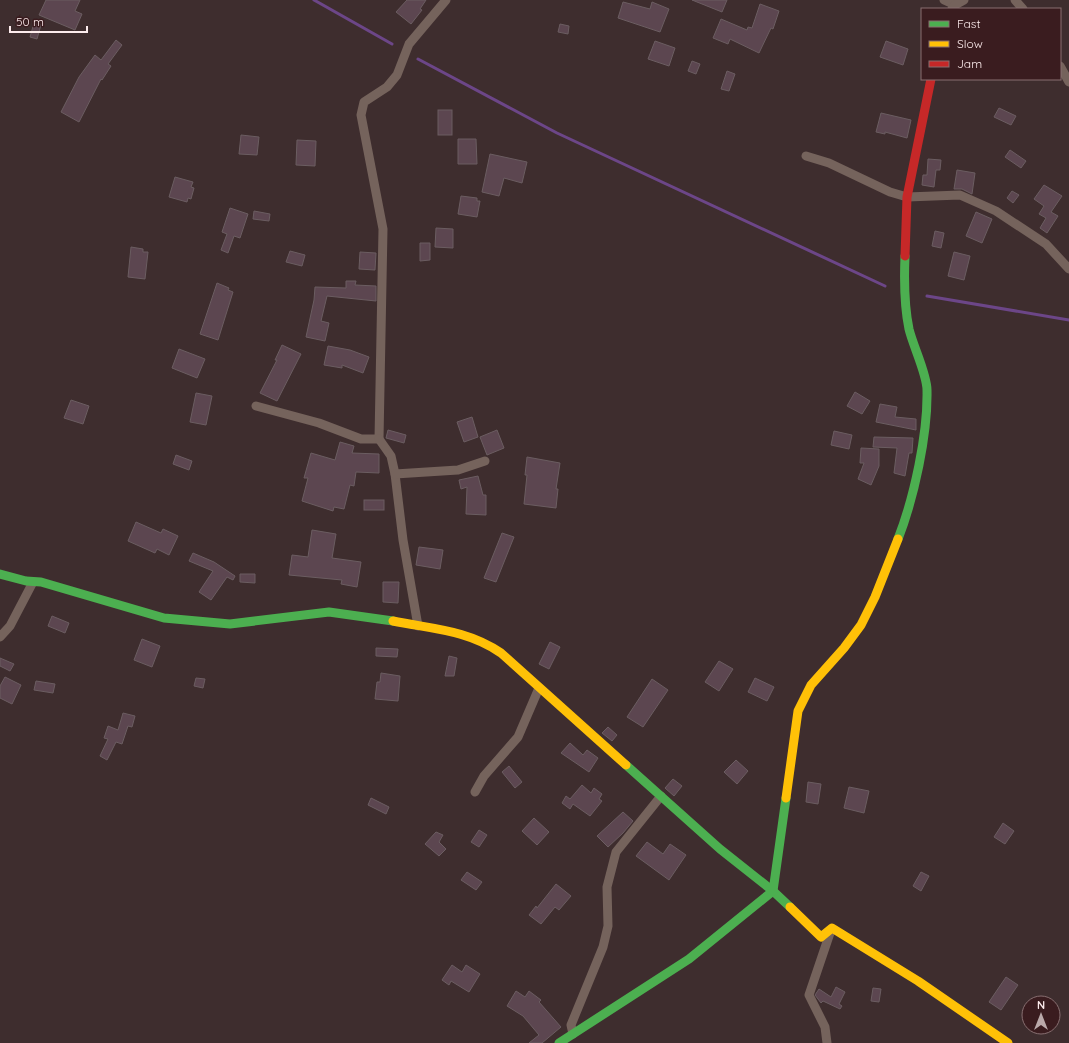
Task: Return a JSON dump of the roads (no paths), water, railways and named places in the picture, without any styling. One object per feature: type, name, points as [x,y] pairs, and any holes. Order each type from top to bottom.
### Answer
[{"type":"street","points":[[418,626],[402,540],[395,474],[391,456],[379,439],[383,229],[361,115],[364,102],[387,87],[397,75],[409,44],[446,0]]},
{"type":"street","points":[[944,0],[954,7],[964,0]]},
{"type":"street","points":[[1015,0],[1022,8]]},
{"type":"street","points":[[1061,68],[1069,82]]},
{"type":"street","points":[[559,1043],[690,959],[773,891],[798,711],[811,685],[844,648],[861,624],[875,597],[899,536],[915,482],[923,436],[927,389],[909,329],[904,284],[907,196],[931,80]]},
{"type":"street","points":[[806,156],[829,163],[890,192],[907,196],[960,195],[967,198],[996,211],[1046,244],[1069,269]]},
{"type":"street","points":[[256,406],[319,423],[361,439],[379,439]]},
{"type":"street","points":[[395,474],[458,470],[485,461]]},
{"type":"street","points":[[0,574],[21,579],[32,584],[41,582],[164,618],[199,623],[230,624],[329,612],[364,616],[467,635],[485,642],[501,653],[720,849],[773,891],[821,937],[832,928]]},
{"type":"street","points":[[0,637],[10,626],[32,584]]},
{"type":"street","points":[[475,792],[484,776],[518,737],[539,688]]},
{"type":"street","points":[[573,1034],[570,1025],[603,947],[608,926],[607,887],[616,852],[661,796]]},
{"type":"street","points":[[827,1043],[825,1027],[809,995],[832,928]]},
{"type":"street","points":[[832,928],[918,981],[1008,1043]]},
{"type":"waterway","points":[[314,0],[392,44]]},
{"type":"waterway","points":[[418,59],[557,133],[885,286]]},
{"type":"waterway","points":[[927,296],[1069,320]]}]
